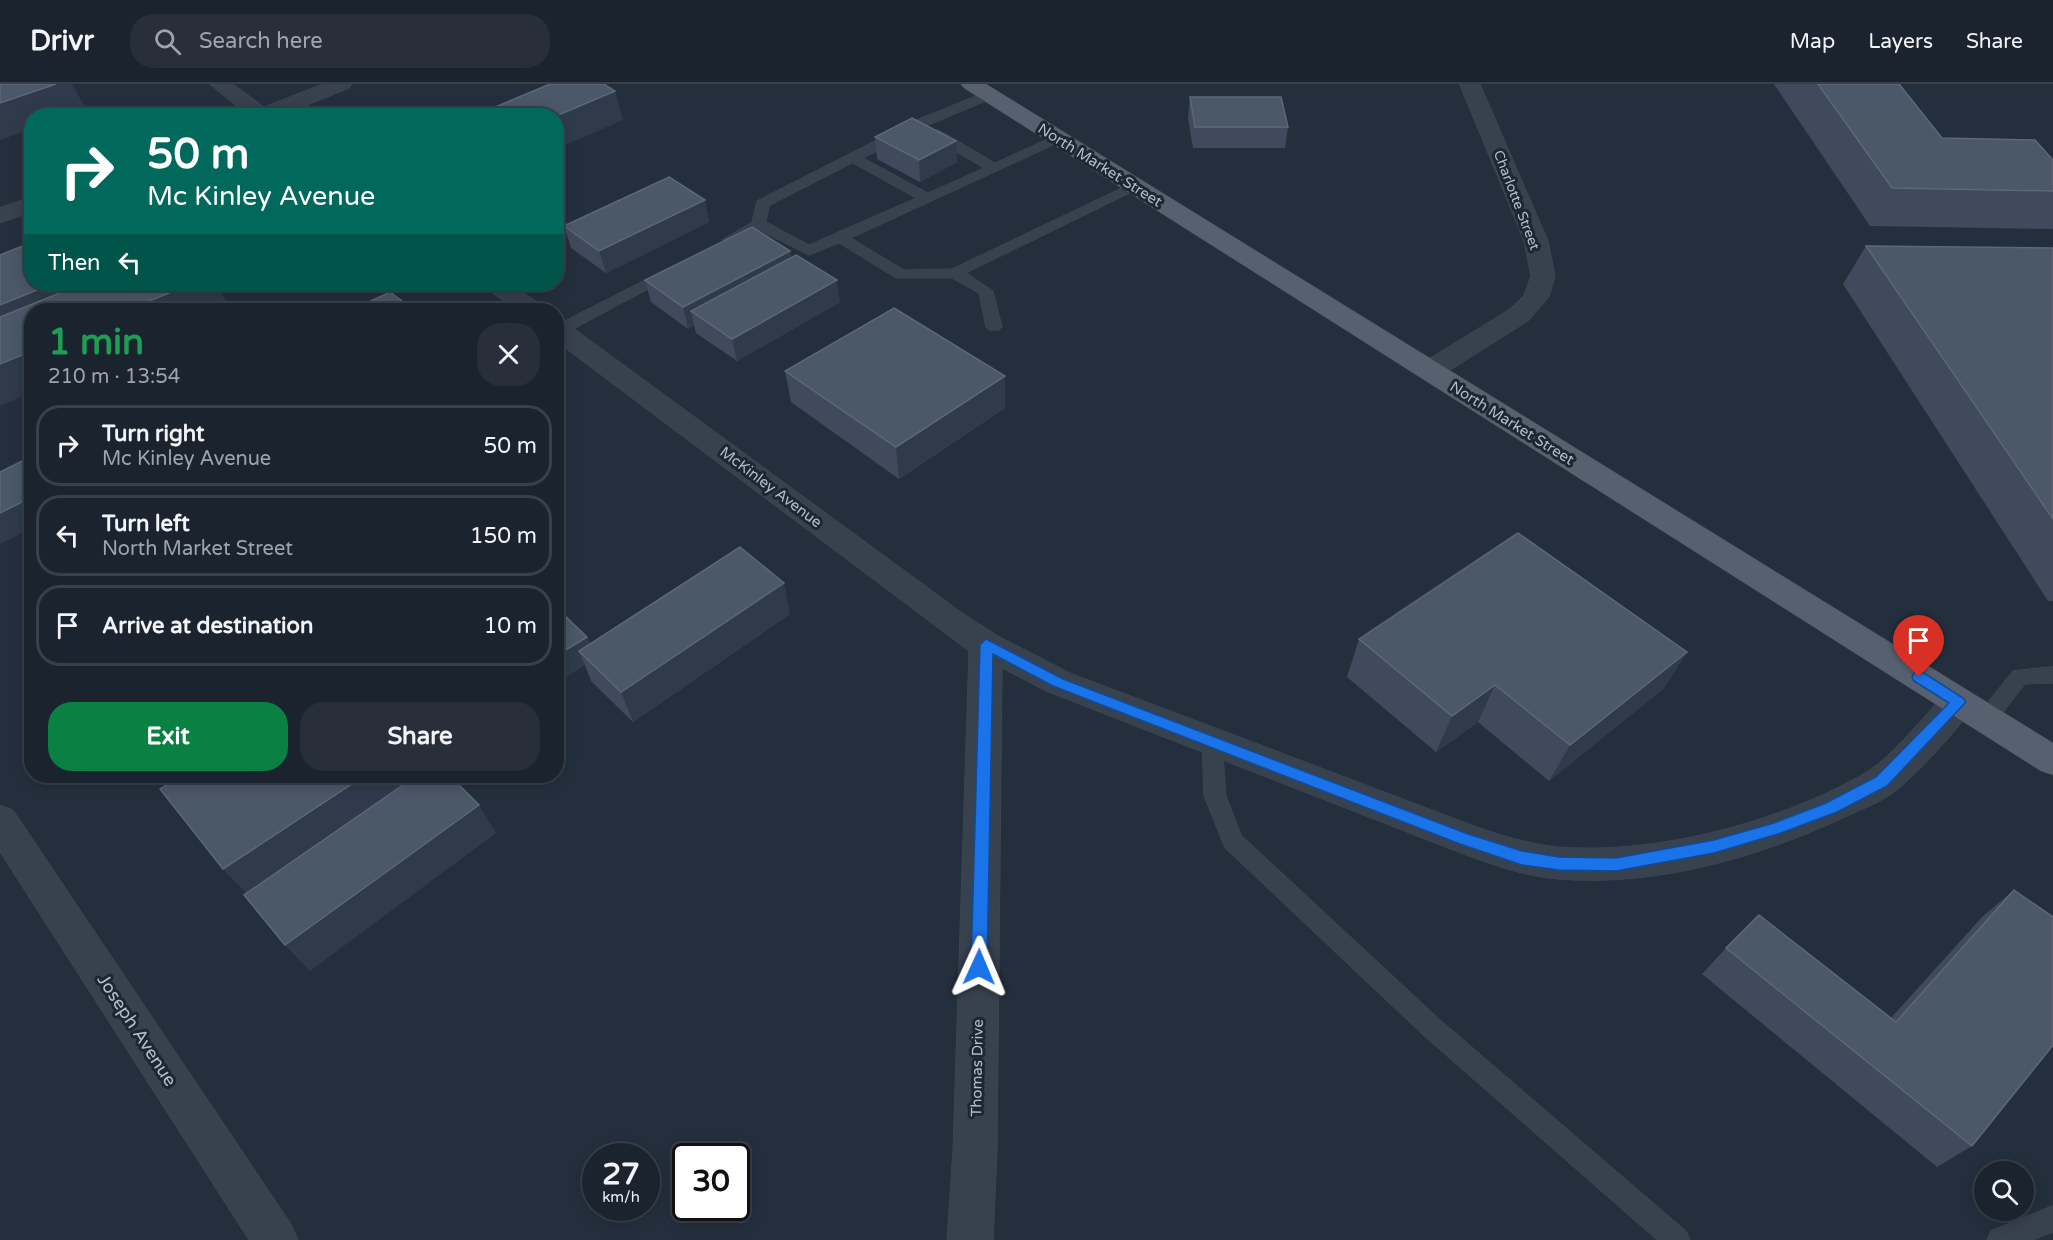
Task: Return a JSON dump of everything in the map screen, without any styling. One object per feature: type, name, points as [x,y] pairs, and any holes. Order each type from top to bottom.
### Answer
[{"type":"main road","name":"North Market Street","points":[[980,90],[2053,761]]},
{"type":"street","points":[[220,84],[252,108]]},
{"type":"street","points":[[279,108],[342,84]]},
{"type":"street","name":"Charlotte Street","points":[[1429,371],[1519,315],[1536,297],[1543,276],[1536,241],[1470,84]]},
{"type":"street","points":[[0,216],[24,207]]},
{"type":"street","points":[[506,291],[522,303]]},
{"type":"street","name":"McKinley Avenue","points":[[564,334],[986,645],[1058,682],[1466,839],[1522,858],[1559,863],[1616,864],[1714,846],[1776,829],[1831,807],[1881,782],[1972,711]]},
{"type":"street","name":"Thomas Drive","points":[[970,1240],[975,1151],[986,645]]},
{"type":"street","name":"Joseph Avenue","points":[[0,821],[275,1240]]},
{"type":"lane","points":[[759,224],[762,204],[919,124],[980,90]]},
{"type":"lane","points":[[919,124],[993,168]]},
{"type":"lane","points":[[759,224],[809,251],[1059,139]]},
{"type":"lane","points":[[853,158],[927,198]]},
{"type":"lane","points":[[840,237],[901,275],[955,273],[1135,187]]},
{"type":"lane","points":[[717,246],[759,224]]},
{"type":"lane","points":[[564,327],[686,263]]},
{"type":"lane","points":[[955,273],[986,291],[994,327]]},
{"type":"lane","points":[[1972,711],[2020,676],[2053,675]]},
{"type":"lane","points":[[1212,741],[1215,796],[1233,841],[1430,1026],[1677,1240]]},
{"type":"lane","points":[[2000,1240],[2053,1218]]},
{"type":"building","points":[[0,84],[56,84],[0,103]]},
{"type":"building","points":[[550,84],[604,84],[615,91],[564,113],[564,108],[493,108]]},
{"type":"building","points":[[1818,84],[1899,84],[1942,138],[2035,140],[2053,160],[2053,191],[1892,188]]},
{"type":"building","points":[[1190,97],[1281,97],[1288,127],[1195,127]]},
{"type":"building","points":[[912,118],[956,141],[919,160],[875,137]]},
{"type":"building","points":[[669,177],[705,200],[599,251],[564,226]]},
{"type":"building","points":[[752,227],[790,251],[683,307],[645,280]]},
{"type":"building","points":[[24,245],[24,291],[35,291],[0,305],[0,255]]},
{"type":"building","points":[[1866,246],[2053,248],[2053,519]]},
{"type":"building","points":[[796,255],[837,280],[732,339],[691,311]]},
{"type":"building","points":[[65,291],[174,291],[144,303],[35,303]]},
{"type":"building","points":[[390,292],[405,303],[366,303]]},
{"type":"building","points":[[24,307],[24,354],[0,364],[0,317]]},
{"type":"building","points":[[894,308],[1005,376],[896,447],[785,371]]},
{"type":"building","points":[[24,460],[24,501],[0,513],[0,472]]},
{"type":"building","points":[[1518,533],[1687,652],[1570,745],[1495,685],[1452,716],[1359,639]]},
{"type":"building","points":[[740,547],[784,583],[621,692],[579,651]]},
{"type":"building","points":[[564,615],[587,637],[564,651]]},
{"type":"building","points":[[170,783],[353,783],[223,869],[160,789]]},
{"type":"building","points":[[406,783],[457,783],[479,805],[285,945],[244,895]]},
{"type":"building","points":[[2014,890],[2053,917],[2053,1045],[1972,1146],[1726,948],[1759,915],[1896,1022]]},
{"type":"route","points":[[979,967],[986,645],[1058,682],[1466,839],[1522,858],[1559,863],[1616,864],[1714,846],[1776,829],[1831,807],[1881,782],[1959,702],[1919,677]]}]
